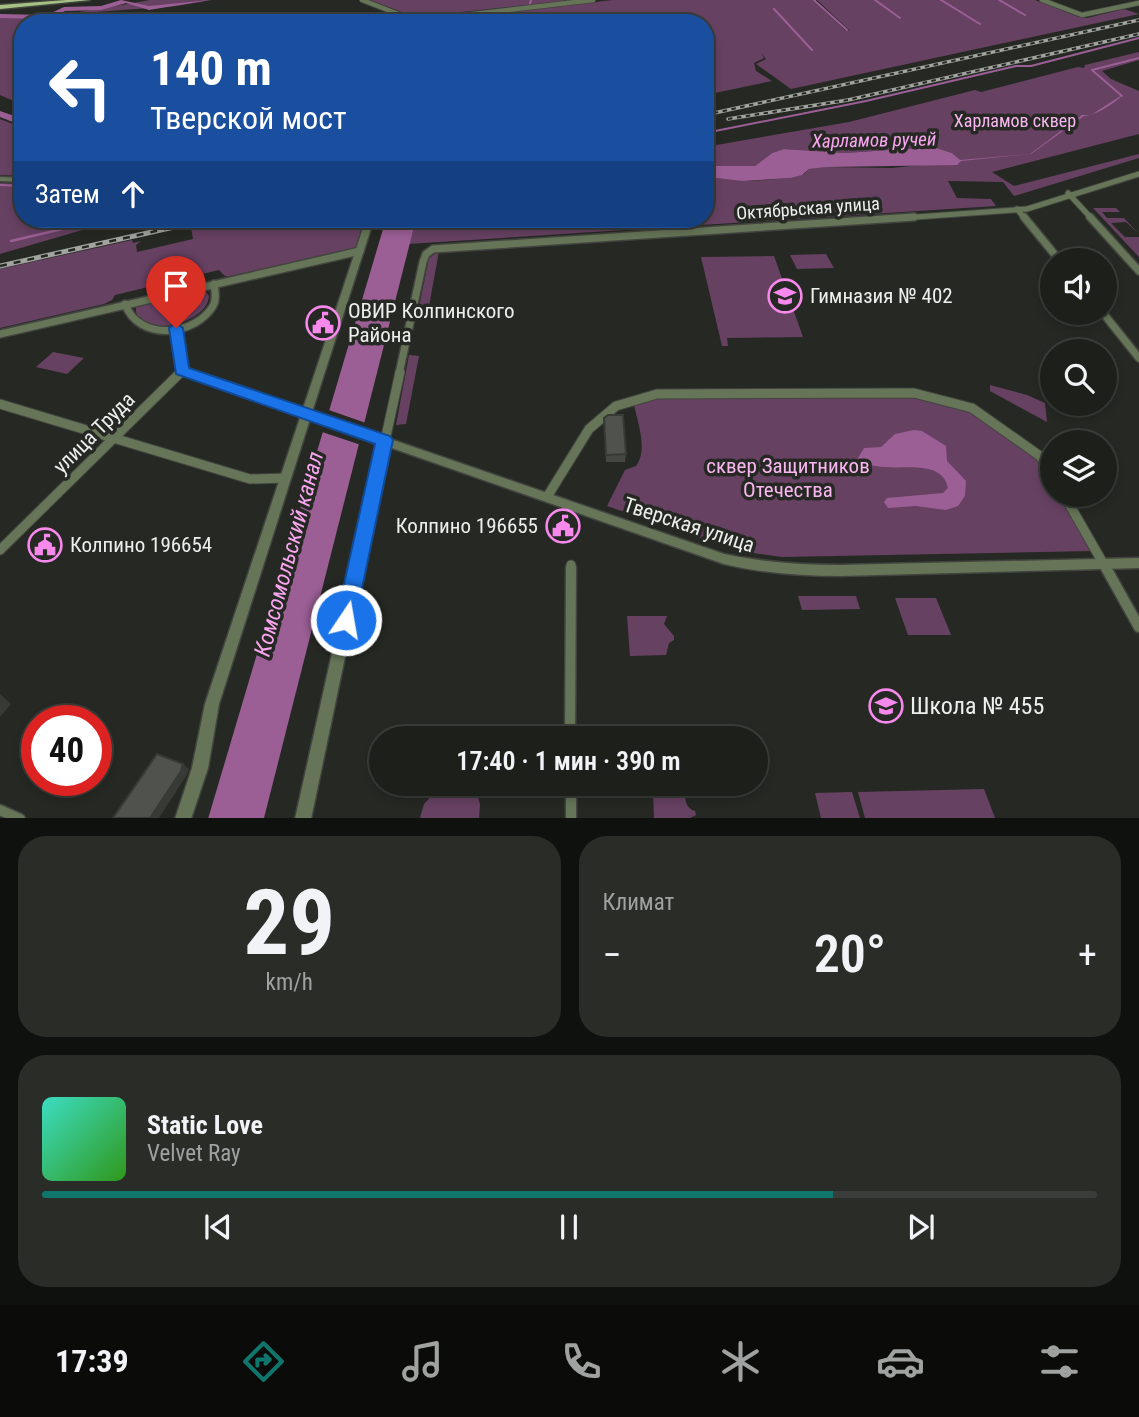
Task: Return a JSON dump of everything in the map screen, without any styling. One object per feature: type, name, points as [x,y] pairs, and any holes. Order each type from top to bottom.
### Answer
[{"type":"main road","points":[[0,6],[69,0]]},
{"type":"main road","points":[[0,6],[87,0]]},
{"type":"street","points":[[362,0],[398,14]]},
{"type":"street","points":[[468,14],[593,0]]},
{"type":"street","points":[[1042,0],[1082,15],[1139,4]]},
{"type":"street","name":"Октябрьская улица","points":[[384,440],[423,262],[426,254],[433,249],[1027,209],[1139,171]]},
{"type":"street","points":[[1071,193],[1139,262]]},
{"type":"street","points":[[1071,193],[1139,271]]},
{"type":"street","points":[[1017,209],[1049,248]]},
{"type":"street","points":[[183,818],[200,768],[212,704],[286,478],[313,416],[367,228]]},
{"type":"street","points":[[0,334],[360,251]]},
{"type":"street","points":[[125,304],[127,317],[137,327],[149,330],[176,328],[193,322],[213,306],[216,299],[214,284]]},
{"type":"street","points":[[1113,325],[1139,358]]},
{"type":"street","points":[[176,328],[182,371],[313,416]]},
{"type":"street","name":"улица Труда","points":[[0,550],[182,371]]},
{"type":"street","points":[[547,497],[589,429],[604,415],[616,406],[668,392],[914,393],[968,406],[1040,456]]},
{"type":"street","points":[[0,404],[250,479],[286,478]]},
{"type":"street","name":"Тверская улица","points":[[313,416],[724,559],[764,568],[839,570],[1139,563]]},
{"type":"street","points":[[303,818],[384,440]]},
{"type":"street","points":[[1071,507],[1139,627]]},
{"type":"street","points":[[570,726],[571,565]]},
{"type":"street","points":[[571,796],[571,818]]},
{"type":"street","points":[[0,810],[20,818]]},
{"type":"green space","points":[[150,0],[212,0],[177,6],[68,14]]},
{"type":"green space","points":[[370,0],[565,1],[443,14],[407,14]]},
{"type":"green space","points":[[613,0],[813,0],[846,31],[849,30],[817,0],[1035,0],[1087,18],[1124,9],[1139,14],[791,89],[756,64],[766,59],[761,53],[764,58],[754,63],[756,71],[772,81],[714,93],[714,14],[491,14]]},
{"type":"green space","points":[[0,17],[14,17],[14,101],[0,95]]},
{"type":"green space","name":"Харламов сквер","points":[[1139,52],[1139,60],[1102,71],[1111,79],[1139,91],[1139,134],[992,172],[1014,186],[1139,154],[1139,158],[1014,196],[1003,182],[948,181],[957,198],[991,199],[996,206],[714,224],[716,178],[751,181],[791,178],[804,174],[809,169],[826,167],[892,168],[960,161],[952,153],[932,147],[845,153],[784,149],[772,153],[755,166],[714,168],[714,145],[849,122],[975,90],[981,92],[1078,67],[1084,68],[1085,65]]},
{"type":"green space","points":[[0,119],[14,124],[14,176],[0,175]]},
{"type":"green space","points":[[0,183],[14,184],[14,228],[89,228],[0,254]]},
{"type":"green space","points":[[1093,208],[1116,208],[1120,212],[1102,212],[1107,218],[1124,218],[1139,234],[1126,222],[1111,223],[1125,237],[1139,237],[1139,257]]},
{"type":"green space","points":[[191,228],[362,228],[356,248],[232,276],[225,276],[219,270],[115,295],[104,304],[0,328],[0,269],[132,240],[133,243],[141,241],[136,245],[137,252],[193,239]]},
{"type":"green space","name":"Харламов сквер","points":[[413,228],[656,228],[408,244]]},
{"type":"green space","points":[[439,251],[428,312],[418,312],[429,258]]},
{"type":"green space","points":[[826,254],[834,268],[797,269],[790,255]]},
{"type":"green space","points":[[774,256],[803,337],[727,338],[728,346],[722,346],[701,257]]},
{"type":"green space","points":[[205,291],[209,296],[205,306],[184,321],[157,326],[138,317],[136,307]]},
{"type":"green space","points":[[53,352],[84,358],[67,374],[36,367]]},
{"type":"green space","points":[[409,355],[419,356],[406,424],[396,425]]},
{"type":"green space","points":[[990,385],[1040,401],[1040,416],[1046,416],[1047,422],[990,391]]},
{"type":"green space","name":"сквер Защитников Отечества","points":[[918,397],[966,408],[1036,458],[1040,464],[1040,507],[1067,507],[1092,551],[782,557],[738,551],[607,506],[625,470],[636,466],[640,460],[642,444],[634,405],[656,398]]},
{"type":"green space","points":[[798,596],[856,596],[860,609],[802,610]]},
{"type":"green space","points":[[895,598],[936,598],[951,635],[908,635]]},
{"type":"green space","points":[[627,616],[667,616],[664,624],[674,636],[674,640],[669,643],[666,655],[630,656]]},
{"type":"green space","points":[[984,789],[995,818],[865,818],[858,792]]},
{"type":"green space","points":[[852,792],[860,818],[821,818],[815,793]]},
{"type":"green space","points":[[431,796],[478,796],[479,818],[420,818],[424,804]]},
{"type":"green space","points":[[653,796],[686,796],[687,804],[696,815],[690,818],[654,818]]},
{"type":"water","points":[[1122,95],[1100,111],[1092,114]]},
{"type":"water","points":[[1082,115],[1090,115],[1084,116],[1031,154],[961,161],[957,165],[827,167],[809,169],[802,175],[791,178],[743,181],[714,179],[714,166],[755,166],[772,153],[784,149],[845,153],[933,147],[952,153],[960,160],[1030,154]]},
{"type":"water","name":"Комсомольский канал","points":[[383,228],[414,228],[264,818],[208,818]]},
{"type":"water","points":[[922,431],[946,446],[947,461],[966,481],[965,496],[958,506],[946,510],[916,506],[888,508],[884,502],[887,498],[943,493],[948,488],[943,477],[934,471],[881,467],[858,458],[864,448],[881,447],[895,434]]},
{"type":"pier","points":[[326,409],[366,423],[361,445],[319,431]]},
{"type":"building","points":[[608,415],[623,415],[626,454],[606,455],[604,418]]},
{"type":"building","points":[[157,754],[183,764],[150,818],[113,818]]},
{"type":"waterway","points":[[54,14],[64,9],[101,8],[126,1],[149,8],[206,0]]},
{"type":"waterway","points":[[530,4],[531,0]]},
{"type":"waterway","points":[[814,0],[847,30]]},
{"type":"waterway","points":[[875,0],[900,18]]},
{"type":"waterway","points":[[941,0],[980,24]]},
{"type":"waterway","points":[[999,0],[1025,15]]},
{"type":"waterway","points":[[774,9],[812,50]]},
{"type":"waterway","points":[[0,16],[14,16]]},
{"type":"waterway","points":[[714,131],[866,101],[1016,66],[1031,66],[1139,38]]},
{"type":"waterway","points":[[1122,96],[1092,70],[1139,58]]},
{"type":"waterway","name":"Харламов ручей","points":[[0,114],[14,119]]},
{"type":"waterway","points":[[0,185],[14,186]]},
{"type":"waterway","points":[[11,241],[67,228]]},
{"type":"railway","points":[[714,113],[1139,20]]},
{"type":"railway","points":[[728,119],[848,100],[1139,34]]},
{"type":"railway","points":[[0,266],[170,228]]},
{"type":"place","name":"Гимназия № 402","points":[[785,296]]},
{"type":"place","name":"ОВИР Колпинского Района","points":[[323,323]]},
{"type":"place","name":"Колпино 196655","points":[[563,526]]},
{"type":"place","name":"Колпино 196654","points":[[45,545]]},
{"type":"place","name":"Школа № 455","points":[[886,706]]},
{"type":"route","points":[[176,328],[182,371],[384,440],[346,620]]}]
